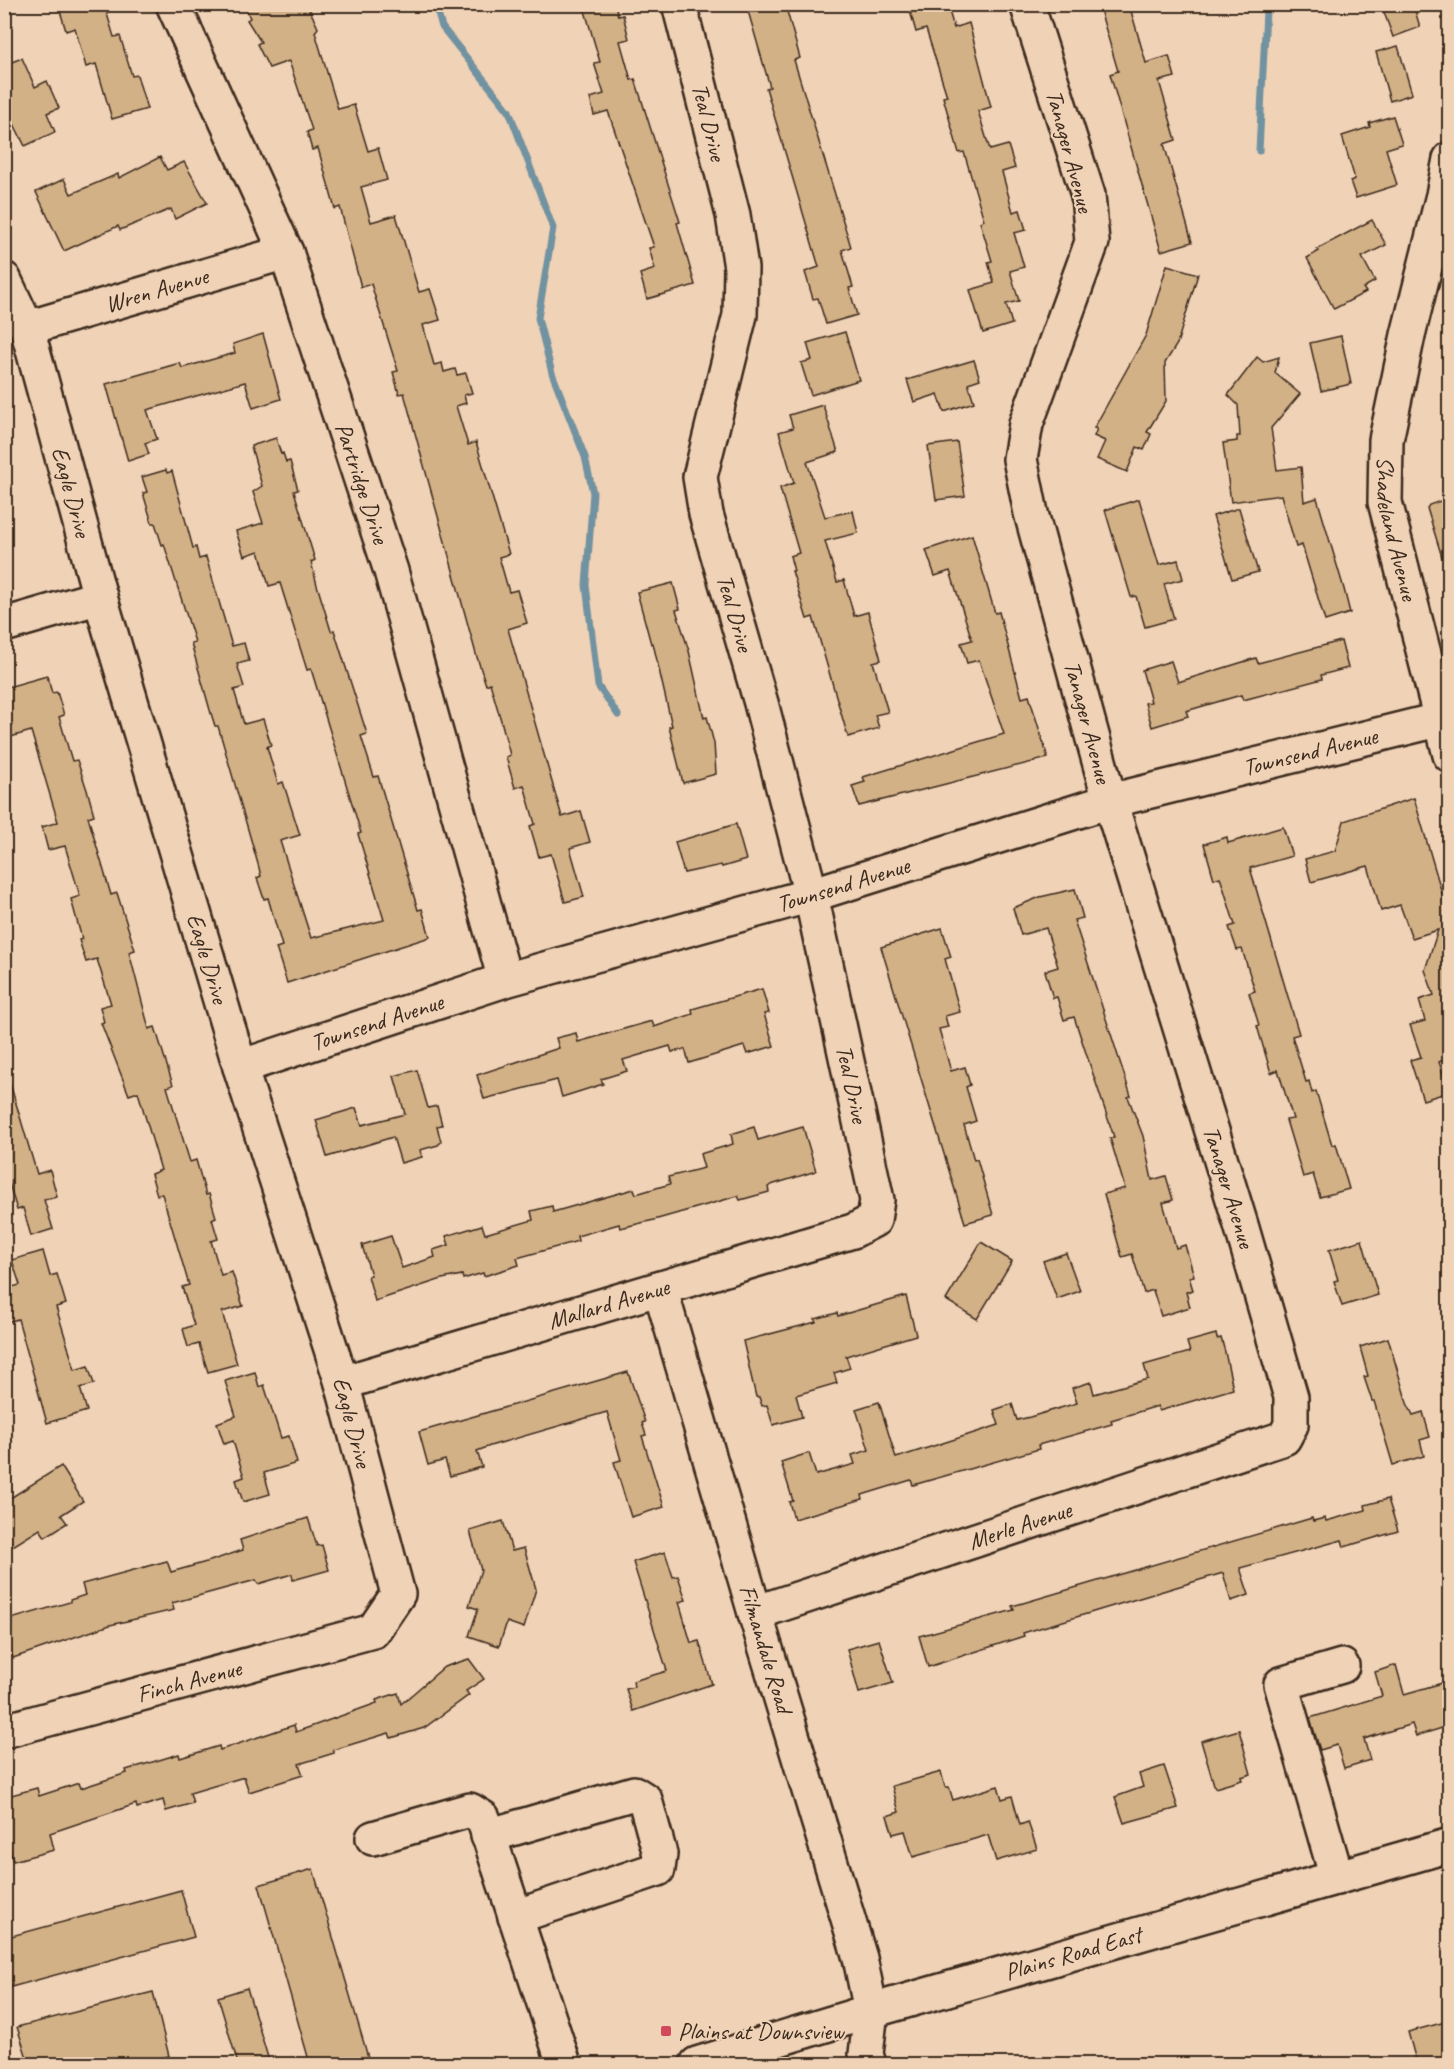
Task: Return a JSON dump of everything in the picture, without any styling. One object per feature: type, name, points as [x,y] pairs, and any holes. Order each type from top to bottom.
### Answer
[{"type":"street","name":"Partridge Drive","points":[[173,4],[286,252],[392,571],[505,980]]},
{"type":"street","name":"Teal Drive","points":[[679,4],[733,215],[741,268],[740,315],[700,477],[706,514],[761,703],[811,895],[877,1200],[874,1220]]},
{"type":"street","name":"Tanager Avenue","points":[[1027,4],[1088,195],[1092,243],[1026,424],[1020,459],[1031,513],[1110,801],[1241,1225],[1291,1396],[1291,1425],[1284,1438]]},
{"type":"street","name":"Shadeland Avenue","points":[[1449,159],[1443,195],[1408,335],[1386,440],[1385,502],[1444,719],[1449,755]]},
{"type":"street","name":"Wren Avenue","points":[[27,327],[286,252]]},
{"type":"street","name":"Eagle Drive","points":[[4,279],[27,327],[100,597],[240,1067],[342,1383],[398,1594],[374,1631]]},
{"type":"street","points":[[4,625],[100,597]]},
{"type":"street","name":"Townsend Avenue","points":[[240,1067],[505,980],[811,895],[1110,801],[1444,719]]},
{"type":"street","name":"Mallard Avenue","points":[[342,1383],[853,1231],[874,1220]]},
{"type":"street","name":"Filmandale Road","points":[[660,1288],[755,1613],[860,1958],[871,2011],[866,2054],[869,2064]]},
{"type":"street","name":"Merle Avenue","points":[[755,1613],[1284,1438]]},
{"type":"street","name":"Finch Avenue","points":[[4,1731],[374,1631]]},
{"type":"street","points":[[1337,1878],[1281,1684],[1342,1666]]},
{"type":"street","points":[[488,1836],[634,1793],[645,1800],[660,1854],[658,1869],[515,1917]]},
{"type":"street","points":[[373,1838],[470,1810],[483,1818],[564,2064]]},
{"type":"street","name":"Plains Road East","points":[[697,2064],[871,2011],[1449,1845]]},
{"type":"path","points":[[4,2049],[8,2049],[11,2064],[18,2062],[19,2064]]},
{"type":"building","points":[[58,4],[104,4],[114,37],[120,36],[132,76],[137,75],[147,109],[112,119],[96,64],[86,67],[75,28],[66,31]]},
{"type":"building","points":[[244,4],[307,4],[318,28],[315,32],[338,109],[354,105],[368,151],[378,148],[387,180],[361,187],[371,222],[396,215],[419,292],[430,289],[440,320],[423,325],[434,365],[442,363],[444,372],[455,369],[457,375],[466,373],[472,393],[464,395],[466,403],[456,406],[468,445],[476,442],[509,554],[499,557],[509,592],[517,590],[527,623],[508,629],[562,817],[581,811],[590,842],[570,848],[584,897],[565,902],[551,854],[539,857],[530,826],[535,824],[524,785],[515,788],[506,757],[510,755],[502,724],[490,683],[486,685],[476,654],[404,393],[399,394],[393,372],[398,371],[371,284],[361,287],[340,207],[335,209],[318,148],[312,150],[307,132],[312,130],[289,61],[269,68],[257,44],[261,42],[247,20],[250,18]]},
{"type":"building","points":[[583,4],[615,4],[618,16],[623,15],[629,39],[620,41],[631,80],[635,79],[680,222],[677,223],[695,285],[647,299],[640,274],[655,269],[649,248],[654,247],[608,111],[594,115],[590,98],[604,94],[594,63],[600,62]]},
{"type":"building","points":[[746,4],[785,4],[800,58],[794,60],[851,247],[842,250],[853,287],[849,288],[857,315],[826,324],[818,298],[813,299],[805,272],[819,267],[766,88],[770,87]]},
{"type":"building","points":[[908,4],[947,4],[954,28],[969,23],[991,107],[978,111],[990,150],[1008,145],[1015,168],[1002,172],[1013,212],[1020,210],[1026,230],[1014,233],[1024,267],[1010,271],[1019,301],[1006,304],[1012,324],[983,333],[970,290],[994,283],[988,262],[992,261],[980,222],[984,220],[964,152],[959,153],[943,97],[947,96],[926,29],[916,32]]},
{"type":"building","points":[[1119,4],[1129,4],[1146,63],[1169,56],[1175,77],[1159,81],[1176,140],[1164,144],[1192,242],[1161,251],[1110,74],[1118,71],[1100,10]]},
{"type":"building","points":[[1381,4],[1413,4],[1420,27],[1393,37]]},
{"type":"building","points":[[1398,46],[1412,94],[1390,101],[1376,52]]},
{"type":"building","points":[[22,58],[35,87],[47,81],[59,108],[47,113],[55,132],[25,146],[4,104],[4,65]]},
{"type":"building","points":[[1393,116],[1402,144],[1386,149],[1397,185],[1356,198],[1350,181],[1355,179],[1342,136],[1370,127],[1369,123]]},
{"type":"building","points":[[160,157],[167,170],[184,162],[207,203],[175,219],[171,209],[120,230],[118,226],[64,251],[36,192],[64,179],[71,194],[118,174],[119,178]]},
{"type":"building","points":[[1372,220],[1386,245],[1362,257],[1375,281],[1363,288],[1366,292],[1334,309],[1307,258],[1319,251],[1317,249]]},
{"type":"building","points":[[1167,265],[1198,274],[1177,344],[1165,363],[1166,401],[1147,432],[1151,434],[1144,450],[1137,447],[1127,472],[1097,459],[1105,441],[1094,436],[1097,429],[1094,428],[1146,335]]},
{"type":"building","points":[[845,332],[859,380],[811,395],[801,363],[812,360],[807,343]]},
{"type":"building","points":[[263,334],[281,399],[253,408],[245,382],[147,410],[157,439],[145,443],[149,454],[128,461],[106,384],[180,363],[182,368],[235,353],[233,344]]},
{"type":"building","points":[[1341,336],[1351,384],[1321,391],[1310,343]]},
{"type":"building","points":[[1257,357],[1263,362],[1279,357],[1275,373],[1300,394],[1271,428],[1277,470],[1301,467],[1304,502],[1317,498],[1344,589],[1350,613],[1325,621],[1302,545],[1296,547],[1281,495],[1231,502],[1223,443],[1237,441],[1237,436],[1240,436],[1238,405],[1228,395]]},
{"type":"building","points":[[974,360],[980,379],[968,383],[974,402],[944,412],[938,394],[914,402],[907,380]]},
{"type":"building","points":[[823,405],[838,452],[807,462],[825,517],[853,511],[858,533],[825,541],[837,582],[844,580],[854,616],[868,612],[881,660],[873,662],[888,712],[875,715],[879,728],[848,737],[813,617],[807,619],[792,571],[794,571],[790,556],[799,553],[780,488],[794,483],[779,432],[793,428],[789,415]]},
{"type":"building","points":[[276,438],[281,454],[283,453],[286,462],[290,461],[298,490],[294,491],[315,560],[311,562],[317,585],[331,631],[334,630],[367,734],[361,736],[374,777],[378,776],[418,910],[422,909],[430,937],[287,983],[276,948],[282,946],[268,898],[264,899],[257,878],[261,876],[258,864],[218,726],[215,726],[210,710],[191,643],[195,642],[164,544],[162,545],[155,523],[152,523],[143,493],[147,492],[142,477],[166,470],[167,473],[172,471],[193,548],[196,547],[199,559],[206,557],[232,646],[244,643],[249,661],[237,664],[244,687],[234,690],[244,724],[263,719],[271,745],[267,747],[278,784],[283,782],[300,835],[280,841],[311,938],[384,920],[358,834],[361,833],[311,669],[307,670],[280,583],[269,586],[259,551],[244,556],[236,531],[263,523],[253,492],[262,486],[251,446]]},
{"type":"building","points":[[957,442],[965,496],[936,500],[928,446]]},
{"type":"building","points":[[1449,498],[1449,567],[1445,567],[1427,508],[1429,505]]},
{"type":"building","points":[[1139,499],[1159,565],[1178,560],[1183,579],[1164,584],[1174,619],[1145,627],[1136,596],[1131,597],[1105,510]]},
{"type":"building","points":[[1239,508],[1258,572],[1232,579],[1213,516]]},
{"type":"building","points":[[972,535],[995,613],[999,612],[1022,698],[1029,696],[1048,758],[859,806],[852,786],[865,782],[863,777],[1004,734],[979,660],[967,663],[961,643],[972,640],[950,571],[935,576],[926,550]]},
{"type":"building","points":[[673,583],[680,609],[676,610],[689,651],[704,718],[707,717],[714,743],[716,774],[683,783],[669,727],[672,726],[653,643],[651,644],[637,592]]},
{"type":"building","points":[[1341,641],[1348,668],[1321,675],[1322,679],[1243,700],[1241,695],[1186,711],[1188,716],[1152,727],[1145,703],[1151,702],[1142,670],[1171,661],[1178,682],[1256,658],[1258,663]]},
{"type":"building","points":[[47,676],[52,693],[57,692],[64,715],[59,717],[72,761],[77,760],[88,793],[94,815],[88,817],[111,895],[117,893],[135,950],[129,952],[149,1029],[155,1027],[173,1085],[167,1087],[190,1162],[196,1160],[206,1195],[209,1194],[216,1217],[212,1219],[218,1239],[211,1241],[221,1275],[232,1272],[243,1306],[222,1312],[237,1364],[208,1372],[199,1344],[188,1347],[183,1329],[194,1325],[182,1287],[189,1285],[162,1194],[157,1195],[151,1174],[161,1170],[138,1092],[129,1095],[101,1023],[104,1022],[100,1007],[111,1004],[97,959],[86,962],[79,940],[82,939],[71,899],[80,896],[65,846],[48,850],[42,827],[58,822],[31,731],[4,739],[4,688]]},
{"type":"building","points":[[1414,798],[1446,907],[1449,907],[1449,1058],[1439,1062],[1449,1092],[1423,1100],[1410,1060],[1421,1057],[1410,1025],[1425,1021],[1419,1000],[1434,995],[1425,970],[1438,930],[1412,938],[1400,905],[1381,911],[1368,866],[1311,882],[1305,859],[1335,851],[1344,821]]},
{"type":"building","points":[[736,824],[746,860],[722,867],[721,865],[684,873],[675,842]]},
{"type":"building","points":[[1283,827],[1292,856],[1250,868],[1299,1034],[1292,1036],[1306,1082],[1309,1081],[1312,1093],[1316,1091],[1332,1145],[1336,1144],[1349,1189],[1320,1197],[1313,1174],[1303,1177],[1286,1120],[1293,1119],[1278,1070],[1271,1073],[1257,1026],[1259,1025],[1249,993],[1255,991],[1242,949],[1237,950],[1229,927],[1235,925],[1220,877],[1214,879],[1204,844],[1227,837],[1228,843]]},
{"type":"building","points":[[1075,889],[1083,918],[1074,920],[1131,1096],[1128,1097],[1143,1136],[1152,1180],[1166,1176],[1173,1200],[1163,1203],[1176,1248],[1185,1245],[1194,1276],[1189,1277],[1193,1290],[1186,1292],[1190,1307],[1161,1316],[1153,1290],[1144,1293],[1132,1254],[1122,1257],[1104,1194],[1125,1188],[1110,1138],[1114,1137],[1074,1017],[1064,1020],[1057,997],[1053,998],[1045,971],[1058,967],[1046,928],[1021,935],[1013,908],[1040,897]]},
{"type":"building","points":[[942,928],[951,957],[945,959],[960,1012],[945,1016],[948,1027],[939,1029],[951,1071],[965,1067],[970,1085],[966,1087],[976,1121],[964,1125],[974,1160],[977,1159],[993,1215],[965,1223],[881,947]]},
{"type":"building","points":[[762,989],[769,1013],[764,1014],[774,1046],[747,1054],[744,1046],[689,1063],[685,1049],[672,1052],[670,1046],[623,1060],[627,1071],[601,1079],[603,1084],[562,1097],[557,1080],[484,1099],[477,1075],[559,1048],[556,1038],[576,1033],[578,1042],[652,1021],[654,1027],[693,1014],[692,1009]]},
{"type":"building","points":[[417,1070],[428,1108],[437,1106],[442,1125],[437,1126],[441,1142],[438,1145],[420,1150],[422,1157],[401,1163],[393,1137],[327,1157],[316,1120],[356,1108],[362,1125],[405,1114],[394,1076]]},
{"type":"building","points":[[9,1080],[37,1174],[50,1170],[57,1197],[44,1200],[53,1229],[31,1236],[23,1208],[17,1210],[4,1167],[4,1081]]},
{"type":"building","points":[[754,1127],[758,1140],[803,1127],[816,1171],[771,1185],[768,1187],[769,1192],[740,1200],[738,1196],[620,1228],[619,1224],[577,1236],[578,1241],[517,1258],[519,1265],[484,1276],[483,1273],[463,1279],[462,1275],[442,1279],[375,1301],[368,1276],[371,1275],[362,1245],[391,1236],[402,1268],[435,1257],[433,1250],[449,1245],[446,1236],[482,1225],[485,1234],[533,1220],[531,1211],[552,1206],[553,1212],[634,1189],[636,1194],[670,1184],[668,1177],[704,1168],[700,1154],[733,1144],[731,1134]]},
{"type":"building","points":[[1362,1240],[1378,1295],[1342,1306],[1334,1281],[1338,1280],[1329,1250]]},
{"type":"building","points":[[981,1242],[1012,1261],[977,1319],[946,1300]]},
{"type":"building","points":[[43,1251],[50,1276],[57,1274],[66,1304],[56,1307],[75,1370],[88,1366],[94,1384],[80,1388],[87,1411],[47,1423],[18,1319],[4,1323],[4,1289],[20,1285],[12,1260]]},
{"type":"building","points":[[1066,1253],[1080,1291],[1057,1299],[1043,1261]]},
{"type":"building","points":[[906,1296],[916,1335],[846,1356],[850,1368],[834,1373],[837,1383],[796,1395],[802,1417],[773,1425],[767,1405],[762,1406],[759,1397],[756,1397],[743,1341],[816,1322],[815,1319],[837,1313],[838,1316]]},
{"type":"building","points":[[1216,1334],[1217,1339],[1221,1338],[1233,1389],[1159,1411],[1158,1406],[1111,1420],[1112,1424],[1038,1445],[1039,1449],[913,1485],[911,1480],[862,1495],[863,1499],[794,1519],[789,1502],[793,1501],[781,1462],[809,1453],[816,1475],[855,1464],[852,1455],[869,1450],[856,1409],[879,1402],[896,1458],[999,1425],[994,1410],[1012,1404],[1017,1420],[1077,1403],[1072,1388],[1091,1382],[1094,1394],[1148,1379],[1144,1365],[1190,1352],[1187,1342]]},
{"type":"building","points":[[1388,1338],[1407,1403],[1413,1415],[1423,1412],[1430,1437],[1420,1440],[1424,1456],[1393,1465],[1374,1401],[1372,1401],[1364,1377],[1368,1376],[1360,1347]]},
{"type":"building","points":[[255,1372],[259,1387],[264,1385],[281,1438],[289,1436],[297,1463],[264,1473],[270,1494],[243,1502],[236,1480],[244,1477],[233,1441],[224,1444],[217,1423],[236,1416],[225,1381]]},
{"type":"building","points":[[628,1372],[645,1422],[642,1423],[646,1435],[642,1436],[664,1507],[631,1517],[614,1462],[621,1460],[607,1412],[477,1451],[482,1467],[450,1476],[445,1460],[428,1465],[419,1432]]},
{"type":"building","points":[[61,1466],[83,1501],[61,1515],[67,1523],[45,1537],[40,1529],[13,1546],[4,1532],[4,1502]]},
{"type":"building","points":[[1388,1499],[1398,1531],[1344,1547],[1342,1540],[1240,1568],[1249,1595],[1231,1601],[1223,1573],[1023,1633],[1024,1636],[928,1667],[919,1636],[1014,1610],[1012,1606],[1312,1518],[1313,1521],[1325,1518],[1326,1521],[1366,1510],[1365,1505]]},
{"type":"building","points":[[308,1518],[317,1546],[322,1545],[329,1570],[293,1580],[292,1574],[258,1584],[256,1580],[172,1603],[174,1610],[110,1625],[13,1658],[4,1631],[4,1621],[70,1602],[70,1600],[85,1595],[82,1584],[167,1561],[171,1572],[210,1561],[243,1550],[240,1540]]},
{"type":"building","points":[[503,1521],[512,1551],[524,1548],[536,1589],[524,1628],[507,1622],[499,1646],[469,1636],[478,1609],[469,1606],[481,1570],[470,1531]]},
{"type":"building","points":[[665,1552],[673,1577],[678,1576],[686,1600],[679,1602],[691,1643],[699,1641],[712,1684],[633,1711],[626,1689],[634,1687],[633,1681],[667,1671],[633,1562]]},
{"type":"building","points":[[879,1640],[893,1683],[859,1693],[847,1649]]},
{"type":"building","points":[[469,1659],[484,1679],[466,1691],[469,1695],[424,1728],[391,1738],[389,1733],[333,1750],[334,1753],[299,1764],[303,1775],[249,1792],[244,1777],[190,1793],[193,1803],[166,1811],[163,1800],[137,1808],[136,1804],[50,1833],[54,1850],[13,1861],[4,1829],[4,1797],[37,1788],[39,1796],[79,1783],[81,1788],[127,1773],[126,1770],[179,1754],[180,1758],[219,1746],[220,1750],[294,1725],[296,1732],[377,1703],[376,1700],[398,1693],[401,1704],[444,1667]]},
{"type":"building","points":[[1396,1665],[1404,1694],[1449,1681],[1449,1726],[1416,1736],[1412,1724],[1364,1739],[1370,1760],[1344,1768],[1337,1745],[1320,1750],[1310,1718],[1382,1696],[1375,1672]]},
{"type":"building","points":[[1239,1730],[1251,1774],[1241,1777],[1242,1780],[1215,1788],[1201,1741]]},
{"type":"building","points":[[1164,1766],[1178,1808],[1124,1823],[1115,1797],[1143,1787],[1139,1774]]},
{"type":"building","points":[[941,1772],[945,1787],[949,1787],[953,1800],[998,1786],[1002,1799],[1012,1796],[1020,1825],[1028,1822],[1037,1849],[996,1861],[988,1835],[913,1857],[905,1831],[893,1834],[887,1816],[899,1812],[892,1786]]},
{"type":"building","points":[[313,1869],[370,2064],[310,2064],[259,1885]]},
{"type":"building","points":[[181,1890],[194,1937],[4,1989],[4,1938]]},
{"type":"building","points":[[247,1988],[270,2064],[238,2064],[218,1997]]},
{"type":"building","points":[[153,1992],[169,2056],[137,2064],[29,2064],[17,2027]]},
{"type":"building","points":[[1449,2021],[1449,2064],[1417,2064],[1408,2032]]},
{"type":"waterway","points":[[435,4],[442,27],[509,111],[553,228],[538,318],[552,373],[585,457],[593,493],[586,585],[598,686],[618,715]]},
{"type":"waterway","points":[[1259,151],[1266,11],[1263,4]]},
{"type":"place","name":"Plains at Downsview","points":[[666,2031]]}]
